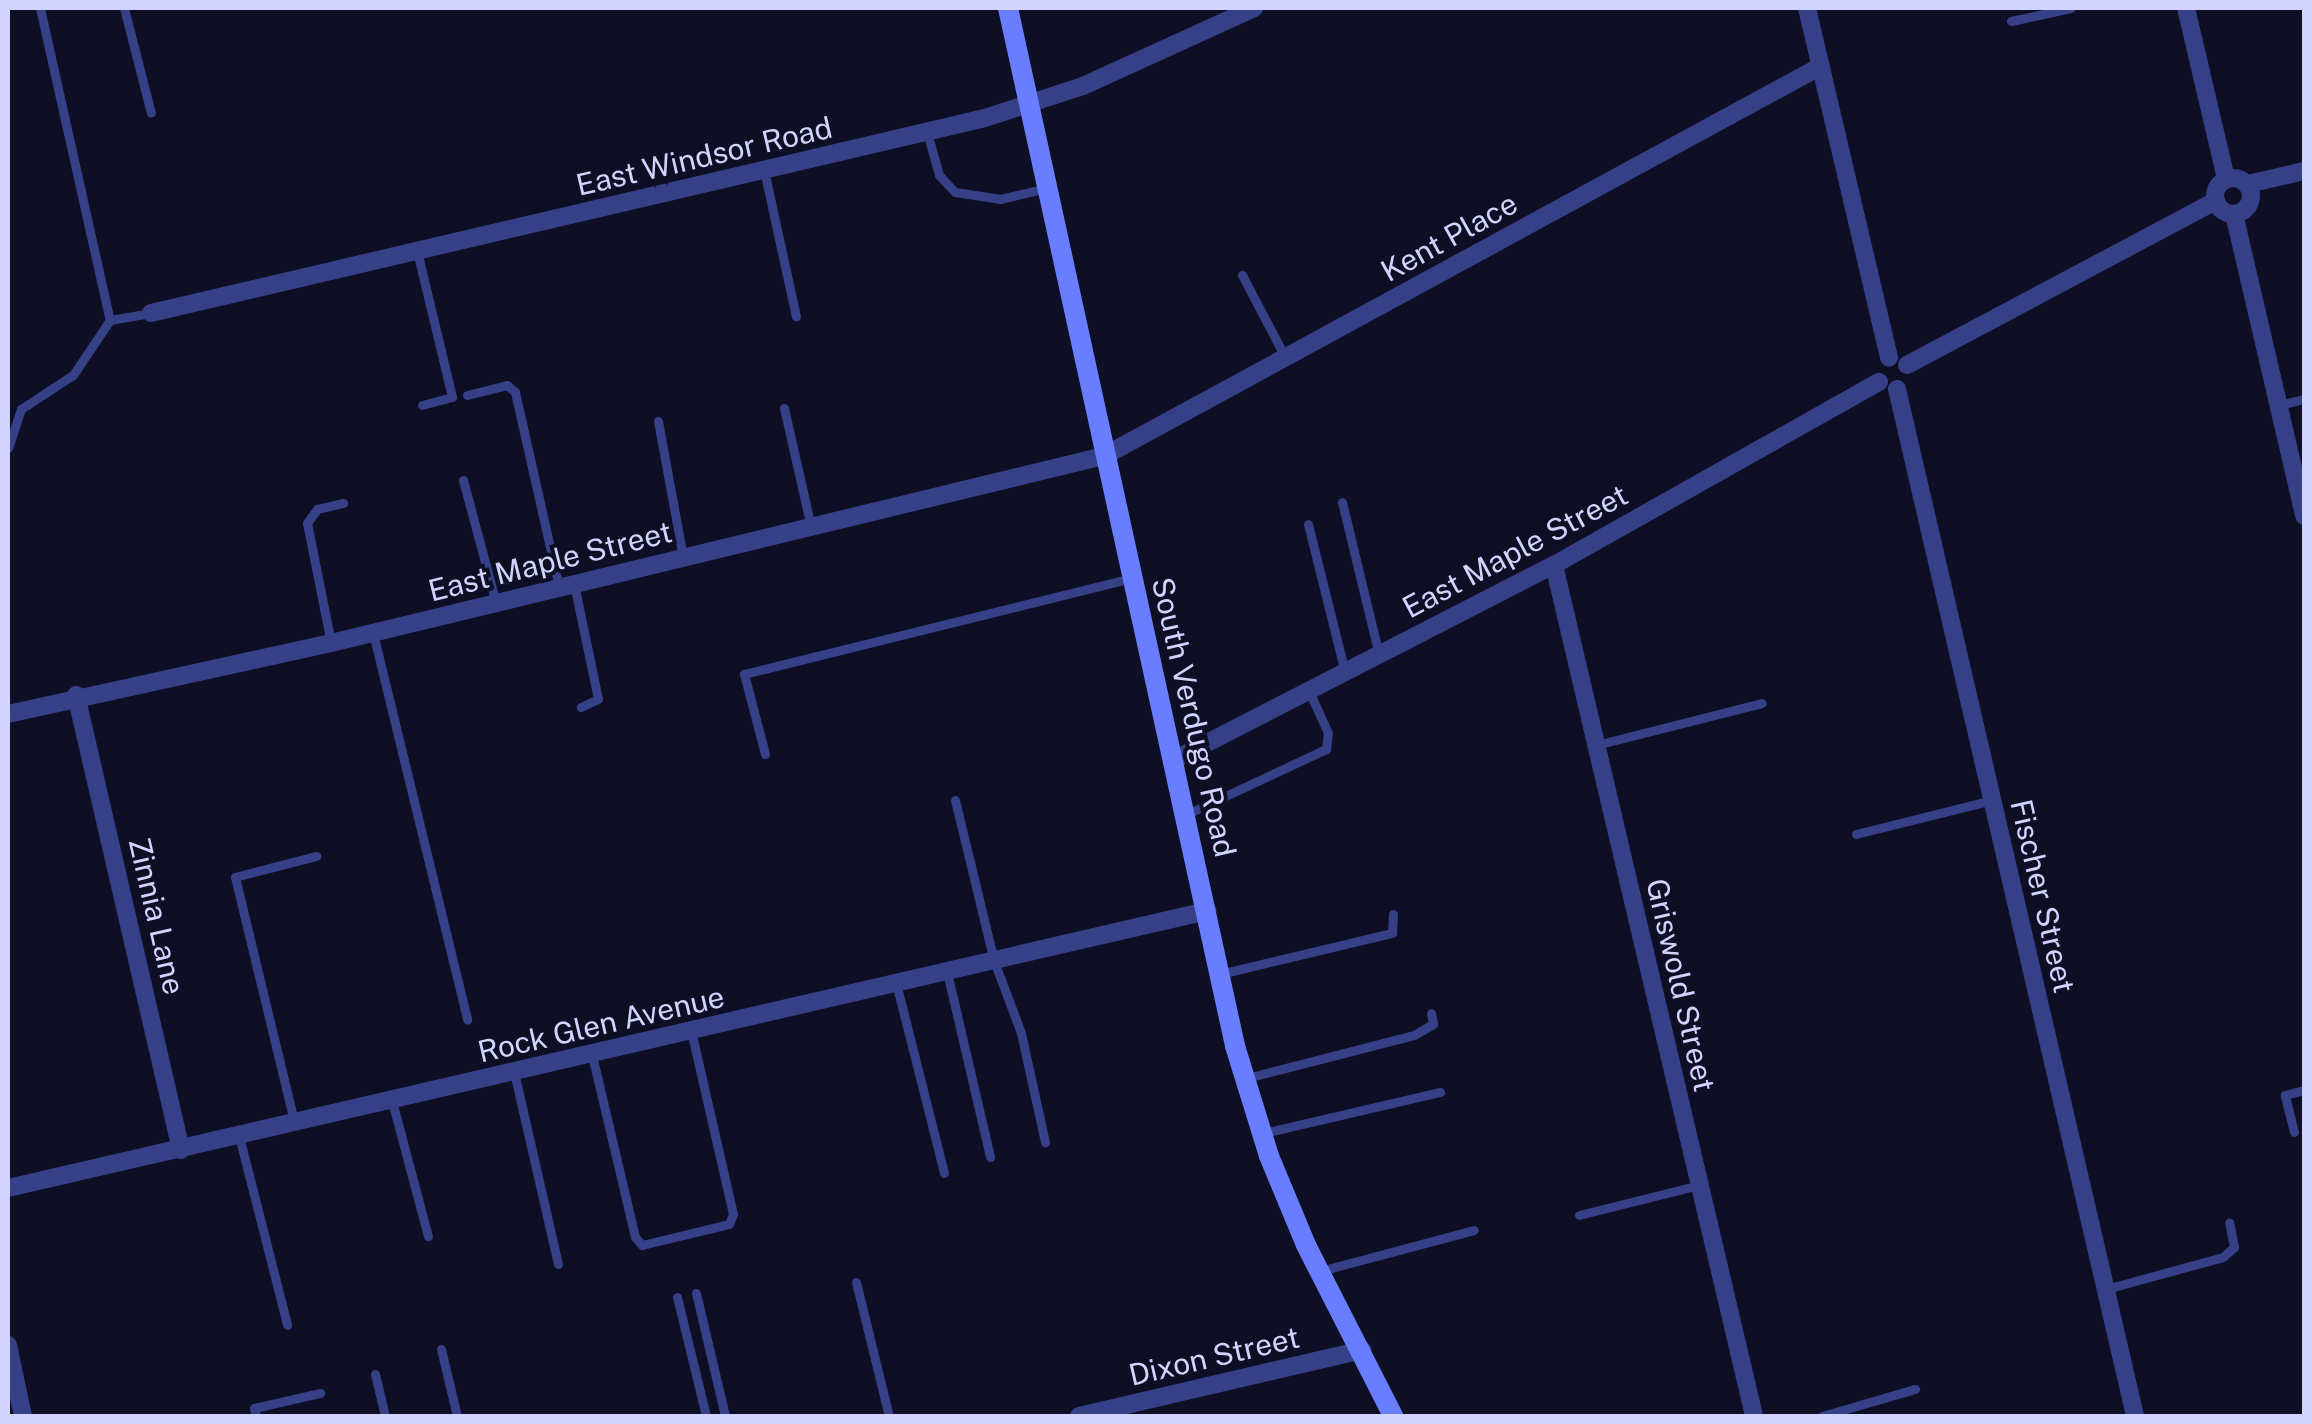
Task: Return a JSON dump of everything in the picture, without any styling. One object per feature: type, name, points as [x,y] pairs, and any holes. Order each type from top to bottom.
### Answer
[{"type":"main road","name":"South Verdugo Road","points":[[1008,8],[1244,1079],[1262,1134],[1320,1271],[1393,1416]]},
{"type":"street","name":"East Windsor Road","points":[[151,313],[927,132],[1029,104],[1083,86],[1254,8]]},
{"type":"street","points":[[1807,8],[1898,362],[1908,379],[1888,385],[1878,367],[1898,362],[2216,201]]},
{"type":"street","points":[[2186,8],[2226,179]]},
{"type":"street","name":"Kent Place","points":[[1104,456],[1820,66]]},
{"type":"street","points":[[2234,214],[2223,211],[2216,201],[2218,186],[2226,179],[2238,178],[2248,184],[2304,171]]},
{"type":"street","points":[[2234,214],[2251,200],[2248,184]]},
{"type":"street","points":[[2234,214],[2304,516]]},
{"type":"street","name":"East Maple Street","points":[[1172,760],[1554,565],[1888,385]]},
{"type":"street","name":"Fischer Street","points":[[1888,385],[1992,800],[2135,1416]]},
{"type":"street","name":"East Maple Street","points":[[8,714],[76,696],[332,643],[1104,456]]},
{"type":"street","name":"Griswold Street","points":[[1554,565],[1754,1416]]},
{"type":"street","name":"Zinnia Lane","points":[[76,696],[181,1150]]},
{"type":"street","name":"Rock Glen Avenue","points":[[8,1188],[1207,911]]},
{"type":"street","points":[[8,1345],[24,1416]]},
{"type":"street","name":"Dixon Street","points":[[1079,1416],[1362,1350]]},
{"type":"lane","points":[[8,448],[20,409],[73,376],[110,320],[40,8]]},
{"type":"lane","points":[[124,8],[151,113]]},
{"type":"lane","points":[[2011,21],[2072,8]]},
{"type":"lane","points":[[927,132],[939,176],[955,192],[1000,199],[1047,188]]},
{"type":"lane","points":[[764,170],[796,317]]},
{"type":"lane","points":[[416,251],[452,397],[422,406]]},
{"type":"lane","points":[[1242,275],[1285,357]]},
{"type":"lane","points":[[110,320],[151,313]]},
{"type":"lane","points":[[468,394],[507,385],[515,392],[598,699],[581,707]]},
{"type":"lane","points":[[2278,405],[2304,399]]},
{"type":"lane","points":[[784,408],[811,526]]},
{"type":"lane","points":[[658,421],[683,556]]},
{"type":"lane","points":[[463,480],[496,603]]},
{"type":"lane","points":[[1342,502],[1379,655]]},
{"type":"lane","points":[[332,643],[307,523],[318,509],[342,503]]},
{"type":"lane","points":[[1308,524],[1345,672]]},
{"type":"lane","points":[[765,754],[744,674],[1131,578]]},
{"type":"lane","points":[[373,633],[467,1020]]},
{"type":"lane","points":[[1185,815],[1326,749],[1330,742],[1308,691]]},
{"type":"lane","points":[[1596,746],[1762,703]]},
{"type":"lane","points":[[955,800],[994,961],[1020,1033],[1044,1142]]},
{"type":"lane","points":[[1856,834],[1992,800]]},
{"type":"lane","points":[[295,1124],[235,877],[316,856]]},
{"type":"lane","points":[[1220,974],[1392,933],[1393,914]]},
{"type":"lane","points":[[947,972],[990,1157]]},
{"type":"lane","points":[[896,984],[944,1173]]},
{"type":"lane","points":[[1244,1079],[1414,1035],[1433,1024],[1430,1014]]},
{"type":"lane","points":[[592,1054],[635,1236],[642,1245],[729,1224],[733,1214],[692,1031]]},
{"type":"lane","points":[[514,1072],[558,1264]]},
{"type":"lane","points":[[2294,1132],[2285,1095],[2304,1090]]},
{"type":"lane","points":[[1262,1134],[1440,1092]]},
{"type":"lane","points":[[392,1101],[428,1236]]},
{"type":"lane","points":[[239,1136],[287,1326]]},
{"type":"lane","points":[[1579,1215],[1700,1184]]},
{"type":"lane","points":[[2106,1290],[2223,1257],[2234,1247],[2229,1222]]},
{"type":"lane","points":[[1320,1271],[1474,1230]]},
{"type":"lane","points":[[856,1282],[888,1416]]},
{"type":"lane","points":[[696,1293],[726,1416]]},
{"type":"lane","points":[[676,1297],[706,1416]]},
{"type":"lane","points":[[441,1349],[456,1416]]},
{"type":"lane","points":[[375,1374],[386,1416]]},
{"type":"lane","points":[[1822,1416],[1915,1389]]},
{"type":"lane","points":[[256,1416],[254,1408],[320,1393]]}]
